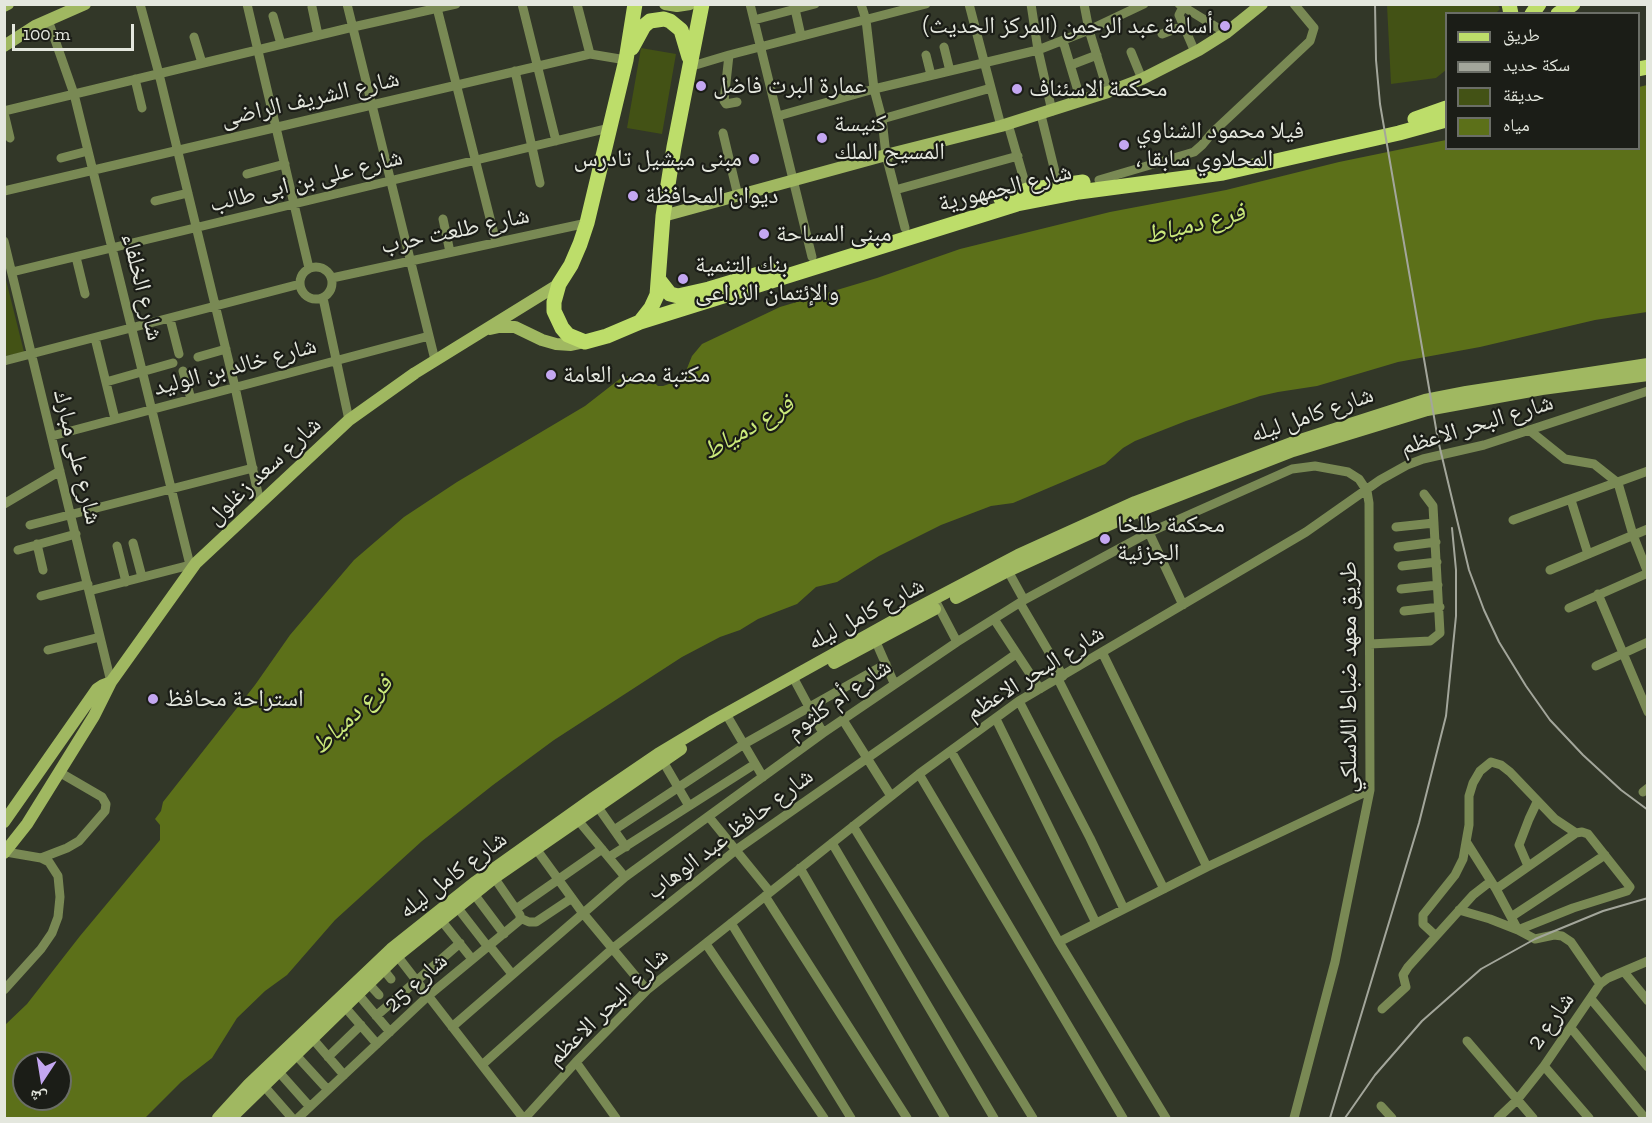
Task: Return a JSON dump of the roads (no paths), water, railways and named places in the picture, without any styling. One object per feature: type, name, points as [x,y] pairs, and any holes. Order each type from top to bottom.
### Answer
[{"type":"main road","points":[[585,342],[568,335],[557,320],[554,302],[559,284],[571,265],[587,223],[626,60],[635,4]]},
{"type":"main road","points":[[640,322],[651,308],[657,295],[663,216],[689,63],[702,4]]},
{"type":"main road","points":[[626,60],[644,26],[650,21],[664,19],[681,30],[689,63]]},
{"type":"main road","name":"شارع الجمهورية","points":[[659,280],[670,294],[678,296],[692,294],[1027,190],[1058,184],[1155,175],[1222,165],[1397,124],[1445,108]]},
{"type":"main road","name":"شارع الجمهورية","points":[[585,342],[607,336],[640,322],[1017,204],[1058,195],[1223,172],[1399,133],[1445,120]]},
{"type":"street","points":[[4,46],[35,26],[85,4]]},
{"type":"street","points":[[140,4],[236,387],[260,502]]},
{"type":"street","points":[[247,4],[309,268]]},
{"type":"street","points":[[347,4],[435,360]]},
{"type":"street","points":[[10,138],[4,112],[437,6],[456,4]]},
{"type":"street","points":[[522,4],[556,141]]},
{"type":"street","points":[[577,4],[590,54]]},
{"type":"street","points":[[664,4],[677,6],[690,4]]},
{"type":"street","points":[[750,4],[812,257]]},
{"type":"street","points":[[861,4],[866,20],[874,89],[882,119],[886,155],[904,228]]},
{"type":"street","points":[[689,63],[729,55],[926,4]]},
{"type":"street","points":[[969,4],[991,88],[1018,156],[1027,190]]},
{"type":"street","points":[[1031,4],[1058,184]]},
{"type":"street","points":[[1084,4],[1089,30],[1108,92]]},
{"type":"street","points":[[778,116],[874,89],[1038,50],[1089,30],[1144,4]]},
{"type":"street","points":[[663,216],[1004,125],[1108,92],[1142,79],[1195,52],[1226,33],[1262,4]]},
{"type":"street","points":[[1099,180],[1194,152],[1202,145],[1310,41],[1314,28],[1294,4]]},
{"type":"street","points":[[754,20],[810,5]]},
{"type":"street","points":[[437,6],[496,242]]},
{"type":"street","points":[[1195,52],[1179,15],[1181,6],[1226,33]]},
{"type":"street","points":[[312,7],[318,35]]},
{"type":"street","points":[[795,9],[801,36]]},
{"type":"street","points":[[273,16],[280,44]]},
{"type":"street","name":"شارع الخلفاء","points":[[48,20],[74,94],[171,489],[193,564]]},
{"type":"street","points":[[1162,34],[1183,26]]},
{"type":"street","points":[[194,37],[202,63]]},
{"type":"street","points":[[1063,41],[1081,101]]},
{"type":"street","points":[[944,47],[950,70]]},
{"type":"street","points":[[1131,52],[1142,79]]},
{"type":"street","name":"شارع الشريف الراضى","points":[[4,191],[590,54],[626,60]]},
{"type":"street","points":[[729,55],[724,101],[726,104],[737,102]]},
{"type":"street","points":[[926,55],[931,75]]},
{"type":"street","points":[[1071,64],[1097,56]]},
{"type":"street","points":[[515,71],[540,183]]},
{"type":"street","points":[[135,79],[142,108]]},
{"type":"street","points":[[882,119],[991,88]]},
{"type":"street","name":"شارع على بن ابى طالب","points":[[12,272],[609,128]]},
{"type":"street","points":[[723,133],[738,196]]},
{"type":"street","points":[[62,158],[88,152]]},
{"type":"street","points":[[895,190],[1018,156]]},
{"type":"street","points":[[247,174],[285,164]]},
{"type":"street","points":[[155,201],[188,193]]},
{"type":"street","points":[[442,219],[450,252]]},
{"type":"street","name":"شارع طلعت حرب","points":[[332,278],[587,223]]},
{"type":"street","name":"شارع على مبارك","points":[[4,241],[111,682]]},
{"type":"street","points":[[76,257],[85,294]]},
{"type":"street","points":[[309,268],[325,269],[332,278],[330,292],[318,300],[308,297],[301,289],[302,275],[309,268]]},
{"type":"street","points":[[4,361],[300,284]]},
{"type":"street","name":"شارع سعد زغلول","points":[[5,852],[27,824],[94,716],[111,682],[193,564],[349,420],[435,360],[559,284]]},
{"type":"street","points":[[323,298],[349,420]]},
{"type":"street","points":[[521,307],[519,320],[526,331]]},
{"type":"street","points":[[170,319],[179,354]]},
{"type":"street","name":"شارع سعد زغلول","points":[[483,332],[499,327],[515,327],[556,344],[571,345],[585,342]]},
{"type":"street","name":"شارع خالد بن الوليد","points":[[52,436],[429,336]]},
{"type":"street","points":[[95,338],[115,419]]},
{"type":"street","points":[[198,357],[226,349]]},
{"type":"street","points":[[106,382],[173,363]]},
{"type":"street","name":"شارع كامل ليله","points":[[218,1119],[249,1084],[394,952],[492,874],[660,757],[795,680],[876,642],[1018,555],[1291,443],[1425,400],[1647,364]]},
{"type":"street","points":[[183,371],[191,399]]},
{"type":"street","name":"شارع كامل ليله","points":[[660,757],[729,719],[900,617],[1008,571],[1137,506],[1293,451],[1426,410],[1542,389],[1647,375]]},
{"type":"street","name":"شارع البحر الاعظم","points":[[524,1119],[647,990],[919,774],[1019,700],[1061,678],[1306,532],[1390,474],[1416,461],[1484,445],[1647,391]]},
{"type":"street","points":[[1529,430],[1565,459],[1594,464],[1617,483],[1647,573],[1569,608]]},
{"type":"street","name":"شارع أم كلثوم","points":[[452,1027],[625,877],[894,683],[1022,602],[1148,533],[1292,470],[1315,466],[1348,472],[1359,479],[1367,491]]},
{"type":"street","points":[[30,525],[253,468]]},
{"type":"street","points":[[4,504],[60,471]]},
{"type":"street","points":[[1513,520],[1647,471]]},
{"type":"street","name":"طريق معهد ضباط اللاسلكي","points":[[1294,1119],[1335,962],[1370,790],[1369,503],[1367,491]]},
{"type":"street","points":[[1370,644],[1434,640],[1442,629],[1433,506],[1424,494]]},
{"type":"street","points":[[1571,500],[1588,555]]},
{"type":"street","points":[[1137,506],[1183,605]]},
{"type":"street","points":[[1396,527],[1434,523]]},
{"type":"street","points":[[1550,570],[1647,529]]},
{"type":"street","points":[[18,550],[76,534]]},
{"type":"street","points":[[1398,547],[1436,542]]},
{"type":"street","points":[[133,543],[142,578]]},
{"type":"street","points":[[37,544],[43,570]]},
{"type":"street","points":[[117,546],[126,582]]},
{"type":"street","points":[[1402,566],[1437,562]]},
{"type":"street","points":[[41,596],[126,582],[193,564]]},
{"type":"street","points":[[1008,571],[1164,889]]},
{"type":"street","points":[[1401,589],[1438,585]]},
{"type":"street","points":[[1599,594],[1647,712]]},
{"type":"street","points":[[937,603],[957,642]]},
{"type":"street","points":[[1404,610],[1440,607]]},
{"type":"street","points":[[994,619],[1040,689]]},
{"type":"street","points":[[48,650],[100,637]]},
{"type":"street","points":[[876,642],[894,683]]},
{"type":"street","points":[[1596,666],[1647,642]]},
{"type":"street","points":[[1102,652],[1207,867]]},
{"type":"street","name":"شارع حافظ عبد الوهاب","points":[[482,1065],[612,949],[736,850],[1016,654]]},
{"type":"street","points":[[614,830],[744,744],[886,664]]},
{"type":"street","points":[[795,680],[823,733]]},
{"type":"street","name":"شارع سعد زغلول","points":[[6,816],[97,689],[111,682]]},
{"type":"street","points":[[1019,700],[1124,909]]},
{"type":"street","points":[[729,719],[763,777]]},
{"type":"street","points":[[996,719],[1096,923]]},
{"type":"street","points":[[843,720],[891,796]]},
{"type":"street","points":[[951,751],[1059,942],[1166,1119]]},
{"type":"street","points":[[660,757],[690,806]]},
{"type":"street","points":[[1436,936],[1423,924],[1423,915],[1455,875],[1463,860],[1467,843],[1469,796],[1480,771],[1491,762],[1501,765],[1510,772],[1555,819],[1576,833]]},
{"type":"street","points":[[609,857],[755,764]]},
{"type":"street","points":[[41,858],[79,841],[105,811],[106,804],[102,797],[58,772]]},
{"type":"street","points":[[919,774],[1123,1119]]},
{"type":"street","points":[[1059,942],[1207,867],[1370,790]]},
{"type":"street","points":[[595,802],[626,847]]},
{"type":"street","name":"شارع كامل ليله","points":[[534,846],[578,819],[595,802]]},
{"type":"street","points":[[1528,866],[1520,845],[1537,802]]},
{"type":"street","points":[[709,817],[767,894],[907,1119]]},
{"type":"street","points":[[578,819],[625,877]]},
{"type":"street","points":[[853,826],[1033,1119]]},
{"type":"street","points":[[1382,1010],[1406,987],[1404,972],[1473,895],[1528,866],[1576,833],[1588,834],[1629,884],[1629,890],[1518,930]]},
{"type":"street","points":[[832,843],[994,1119]]},
{"type":"street","points":[[1467,843],[1518,930]]},
{"type":"street","points":[[534,846],[582,912],[647,990]]},
{"type":"street","name":"شارع 25","points":[[298,1119],[428,996],[504,934],[518,914],[602,849]]},
{"type":"street","points":[[4,990],[41,949],[52,933],[58,917],[60,897],[57,876],[49,862],[41,858],[5,852]]},
{"type":"street","points":[[1511,917],[1605,855]]},
{"type":"street","points":[[800,868],[945,1119]]},
{"type":"street","points":[[492,874],[518,914],[529,922],[536,922],[572,898]]},
{"type":"street","name":"شارع كامل ليله","points":[[236,1116],[278,1071],[383,969],[394,952],[457,908],[474,894],[492,874]]},
{"type":"street","points":[[474,894],[504,934]]},
{"type":"street","points":[[457,908],[512,974]]},
{"type":"street","points":[[1459,910],[1490,919],[1535,939],[1554,935],[1562,936],[1570,942],[1600,984]]},
{"type":"street","points":[[441,920],[472,959]]},
{"type":"street","points":[[731,923],[851,1119]]},
{"type":"street","points":[[376,1016],[460,943]]},
{"type":"street","points":[[705,944],[824,1119]]},
{"type":"street","points":[[394,952],[524,1119]]},
{"type":"street","name":"شارع 2","points":[[1498,1119],[1517,1100],[1544,1066],[1600,984],[1608,978],[1625,973],[1647,962]]},
{"type":"street","points":[[383,969],[391,979]]},
{"type":"street","points":[[1625,973],[1647,1001]]},
{"type":"street","points":[[368,983],[379,994]]},
{"type":"street","points":[[357,993],[390,1032]]},
{"type":"street","points":[[1591,999],[1647,1067]]},
{"type":"street","points":[[344,1006],[377,1044]]},
{"type":"street","points":[[328,1057],[361,1025]]},
{"type":"street","points":[[1571,1028],[1645,1119]]},
{"type":"street","points":[[312,1038],[344,1075]]},
{"type":"street","points":[[1467,1041],[1533,1119]]},
{"type":"street","points":[[296,1054],[328,1090]]},
{"type":"street","points":[[576,1062],[616,1119]]},
{"type":"street","points":[[1544,1066],[1589,1119]]},
{"type":"street","points":[[278,1071],[310,1107]]},
{"type":"street","points":[[264,1086],[292,1119]]},
{"type":"street","points":[[1381,1106],[1392,1119]]},
{"type":"water","name":"فرع دمياط","points":[[1647,85],[1647,312],[1595,320],[1480,347],[1398,362],[1317,386],[1260,396],[1135,441],[1105,464],[1013,503],[991,506],[941,525],[879,556],[837,582],[816,587],[797,604],[758,619],[682,657],[554,740],[493,785],[422,841],[335,920],[287,975],[265,991],[237,1018],[212,1058],[181,1082],[145,1118],[5,1118],[5,1025],[27,1004],[160,840],[160,825],[155,819],[161,811],[163,802],[255,685],[290,635],[354,560],[404,517],[457,482],[585,406],[621,378],[643,373],[658,386],[681,380],[692,356],[702,344],[780,307],[877,278],[960,249],[1110,212],[1226,190],[1339,162],[1445,140],[1445,150],[1640,150],[1640,87]]},
{"type":"railway","points":[[1375,4],[1380,104],[1438,440],[1469,570],[1499,642],[1550,720],[1621,790],[1648,810]]},
{"type":"railway","points":[[1330,1118],[1419,823],[1446,716],[1456,616],[1456,570],[1452,528]]},
{"type":"railway","points":[[1345,1118],[1375,1075],[1422,1021],[1481,969],[1535,939],[1603,911],[1648,898]]},
{"type":"place","name":"أسامة عبد الرحمن (المركز الحديث)","points":[[1225,26]]},
{"type":"place","name":"عمارة البرت فاضل","points":[[701,86]]},
{"type":"place","name":"محكمة الاسئناف","points":[[1017,89]]},
{"type":"place","name":"كنيسة المسيح الملك","points":[[822,138]]},
{"type":"place","name":"فيلا محمود الشناوي ، المحلاوي سابقا","points":[[1124,145]]},
{"type":"place","name":"مبنى ميشيل تادرس","points":[[754,159]]},
{"type":"place","name":"ديوان المحافظة","points":[[633,196]]},
{"type":"place","name":"مبنى المساحة","points":[[764,234]]},
{"type":"place","name":"بنك التنمية والإئتمان الزراعى","points":[[683,279]]},
{"type":"place","name":"مكتبة مصر العامة","points":[[551,375]]},
{"type":"place","name":"محكمة طلخا الجزئية","points":[[1105,539]]},
{"type":"place","name":"استراحة محافظ","points":[[153,699]]}]
